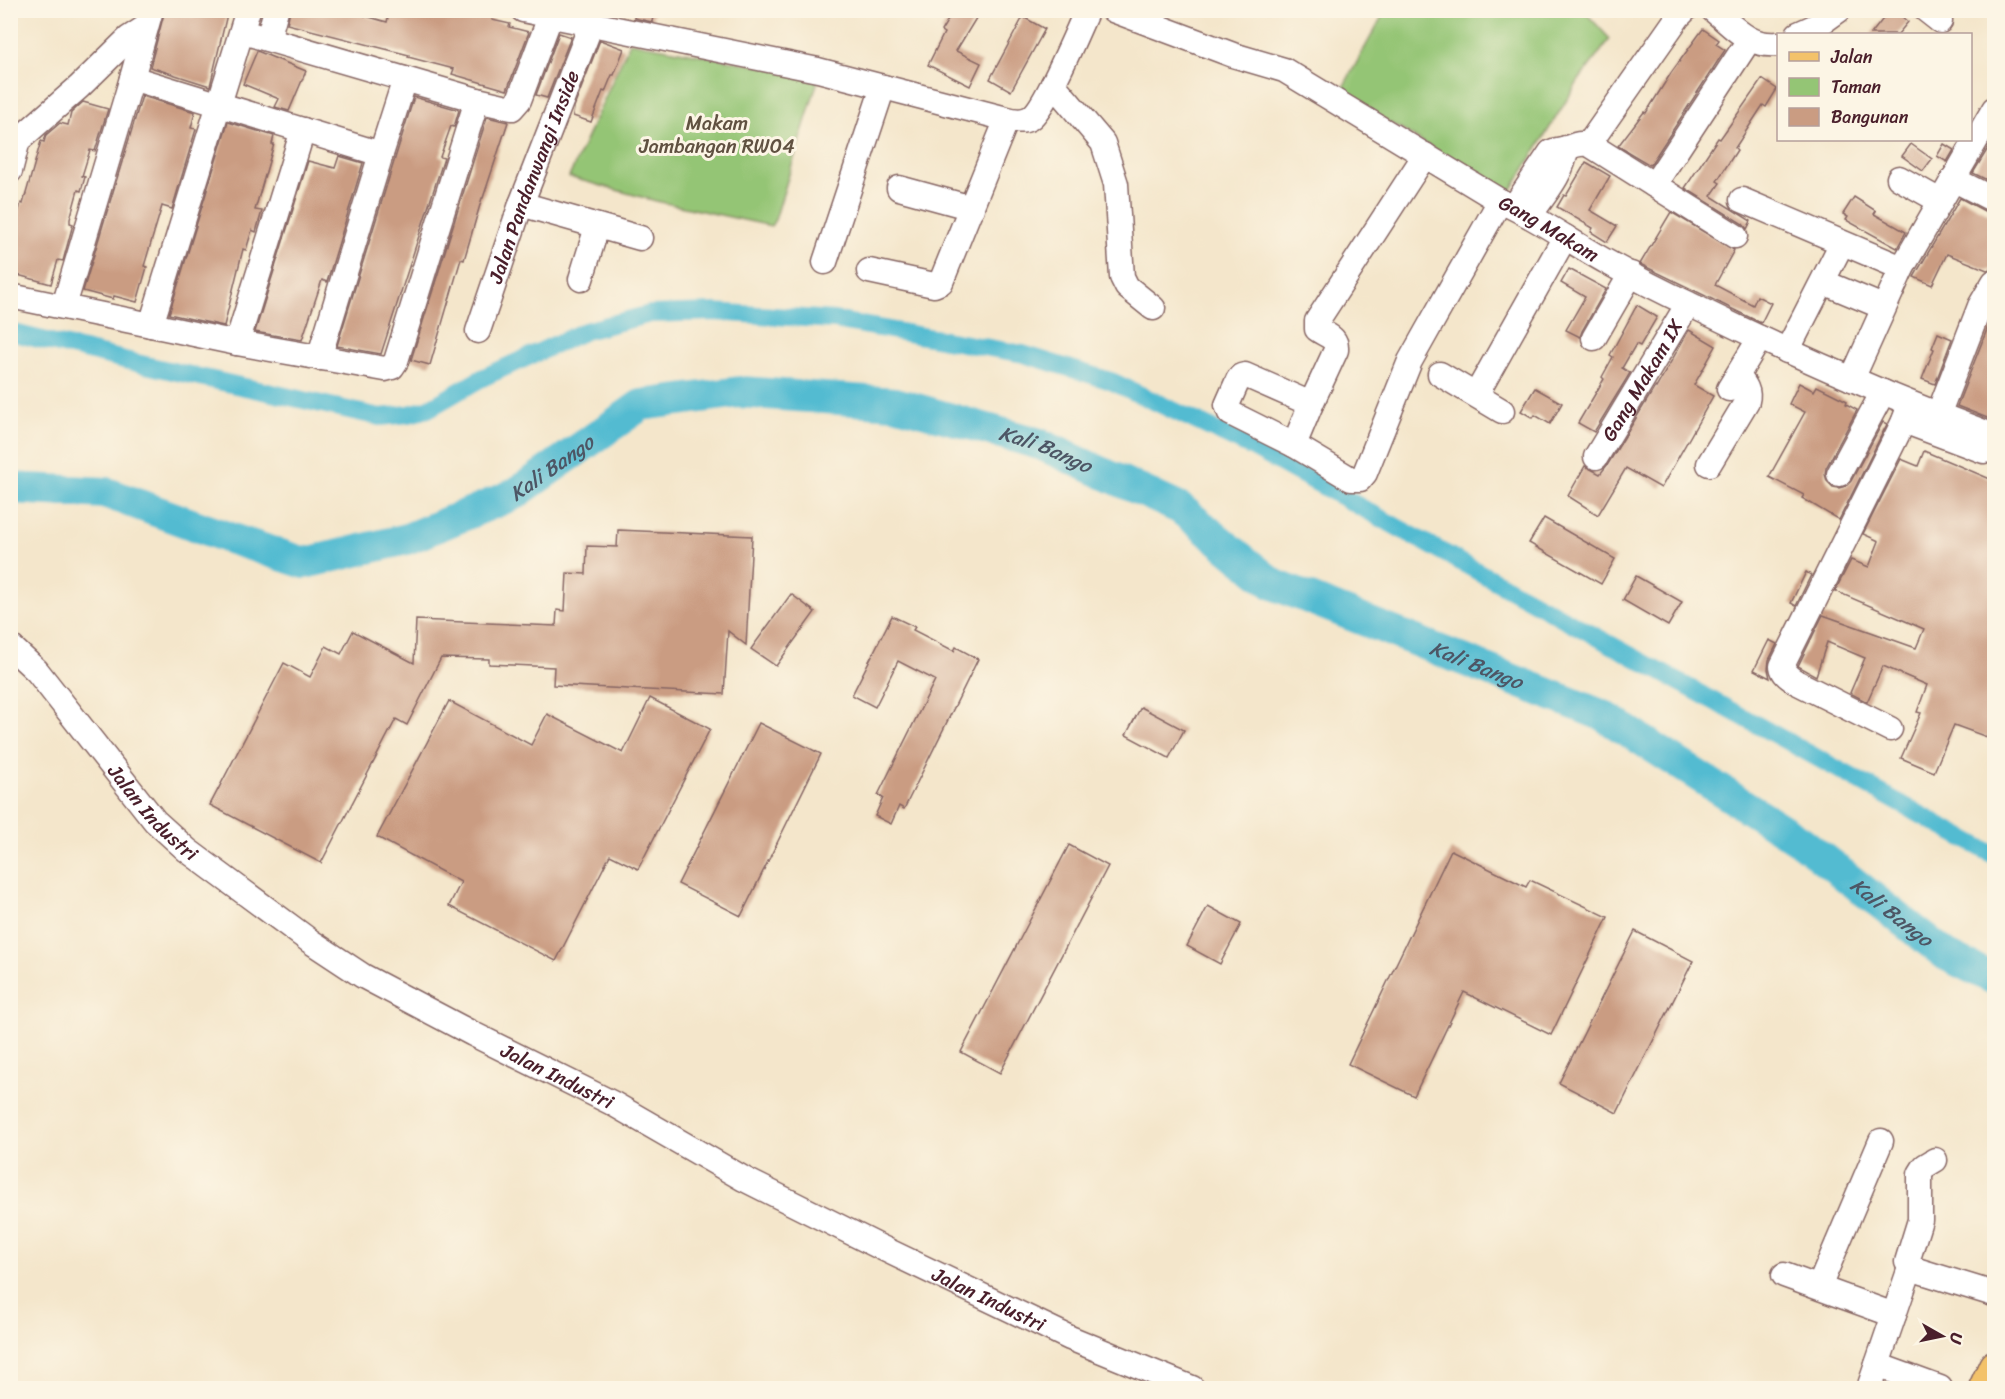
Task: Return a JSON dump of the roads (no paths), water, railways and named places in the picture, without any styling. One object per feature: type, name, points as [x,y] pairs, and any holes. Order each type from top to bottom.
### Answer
[{"type":"main road","points":[[1984,1389],[1995,1366]]},
{"type":"street","points":[[268,39],[276,10]]},
{"type":"street","points":[[523,10],[818,70],[1018,121],[1033,116],[1053,84],[1087,10]]},
{"type":"street","name":"Gang Makam","points":[[1113,10],[1233,55],[1284,70],[1565,237],[1688,304],[1787,351],[1883,392],[1907,412],[1938,415],[1995,437]]},
{"type":"street","points":[[1578,146],[1685,10]]},
{"type":"street","points":[[1713,10],[1749,40],[1762,45],[1777,44]]},
{"type":"street","points":[[1816,31],[1839,10]]},
{"type":"street","points":[[151,325],[246,21],[268,39],[506,107],[516,106],[550,17]]},
{"type":"street","points":[[64,306],[148,19]]},
{"type":"street","points":[[10,171],[14,142],[79,87],[148,19]]},
{"type":"street","name":"Jalan Pandanwangi Inside","points":[[478,331],[520,204],[591,25]]},
{"type":"street","points":[[1654,185],[1749,40]]},
{"type":"street","points":[[132,78],[381,154]]},
{"type":"street","points":[[319,358],[405,79]]},
{"type":"street","points":[[1053,84],[1103,143],[1116,184],[1122,277],[1127,286],[1153,308]]},
{"type":"street","points":[[825,262],[883,87]]},
{"type":"street","points":[[10,296],[237,343],[390,368],[395,364],[477,100]]},
{"type":"street","points":[[1852,380],[1902,268],[1953,179],[1988,134],[1995,109]]},
{"type":"street","points":[[869,271],[934,285],[941,282],[1007,119]]},
{"type":"street","points":[[237,343],[303,130]]},
{"type":"street","points":[[1311,404],[1243,375],[1238,380],[1227,405],[1230,412],[1351,478],[1356,480],[1362,477],[1410,361],[1551,152],[1558,149],[1578,146],[1654,185],[1735,236]]},
{"type":"street","points":[[1294,445],[1336,350],[1335,340],[1317,329],[1317,321],[1425,155]]},
{"type":"street","points":[[1899,178],[1940,201]]},
{"type":"street","points":[[1953,179],[1995,200]]},
{"type":"street","points":[[899,188],[972,208]]},
{"type":"street","points":[[1742,200],[1902,268]]},
{"type":"street","points":[[520,204],[640,238]]},
{"type":"street","points":[[580,279],[597,227]]},
{"type":"street","points":[[1476,395],[1565,237]]},
{"type":"street","points":[[1787,351],[1842,243]]},
{"type":"street","points":[[1594,338],[1631,274]]},
{"type":"street","points":[[1823,282],[1883,307]]},
{"type":"street","points":[[1938,415],[1980,306],[1995,282]]},
{"type":"street","name":"Gang Makam IX","points":[[1596,457],[1688,304]]},
{"type":"street","points":[[1709,464],[1749,397],[1746,388],[1733,383],[1761,338]]},
{"type":"street","points":[[1440,374],[1502,411]]},
{"type":"street","points":[[1839,474],[1883,392]]},
{"type":"street","points":[[1890,729],[1796,682],[1782,671],[1782,666],[1907,412],[1984,451],[1990,450],[1995,437]]},
{"type":"street","name":"Jalan Industri","points":[[10,646],[37,671],[156,821],[179,843],[310,941],[363,976],[612,1103],[744,1179],[878,1246],[1070,1338],[1192,1389]]},
{"type":"street","points":[[1820,1287],[1881,1141]]},
{"type":"street","points":[[1869,1389],[1910,1268],[1907,1262],[1908,1256],[1920,1220],[1920,1174],[1925,1166],[1935,1160]]},
{"type":"street","points":[[1910,1268],[1995,1294]]},
{"type":"street","points":[[1784,1275],[1894,1315]]},
{"type":"street","points":[[1877,1365],[1940,1389]]},
{"type":"waterway","name":"Kali Bango","points":[[10,332],[141,364],[380,417],[409,414],[428,409],[482,378],[585,331],[650,314],[714,312],[834,320],[1023,354],[1111,381],[1253,448],[1994,855]]},
{"type":"waterway","name":"Kali Bango","points":[[10,488],[107,493],[305,563],[407,539],[515,494],[641,405],[740,392],[895,403],[1040,444],[1181,509],[1273,584],[1604,716],[1802,842],[1946,955],[1994,979]]},
{"type":"park label","name":"Makam Jambangan RW04","points":[[717,134]]}]
